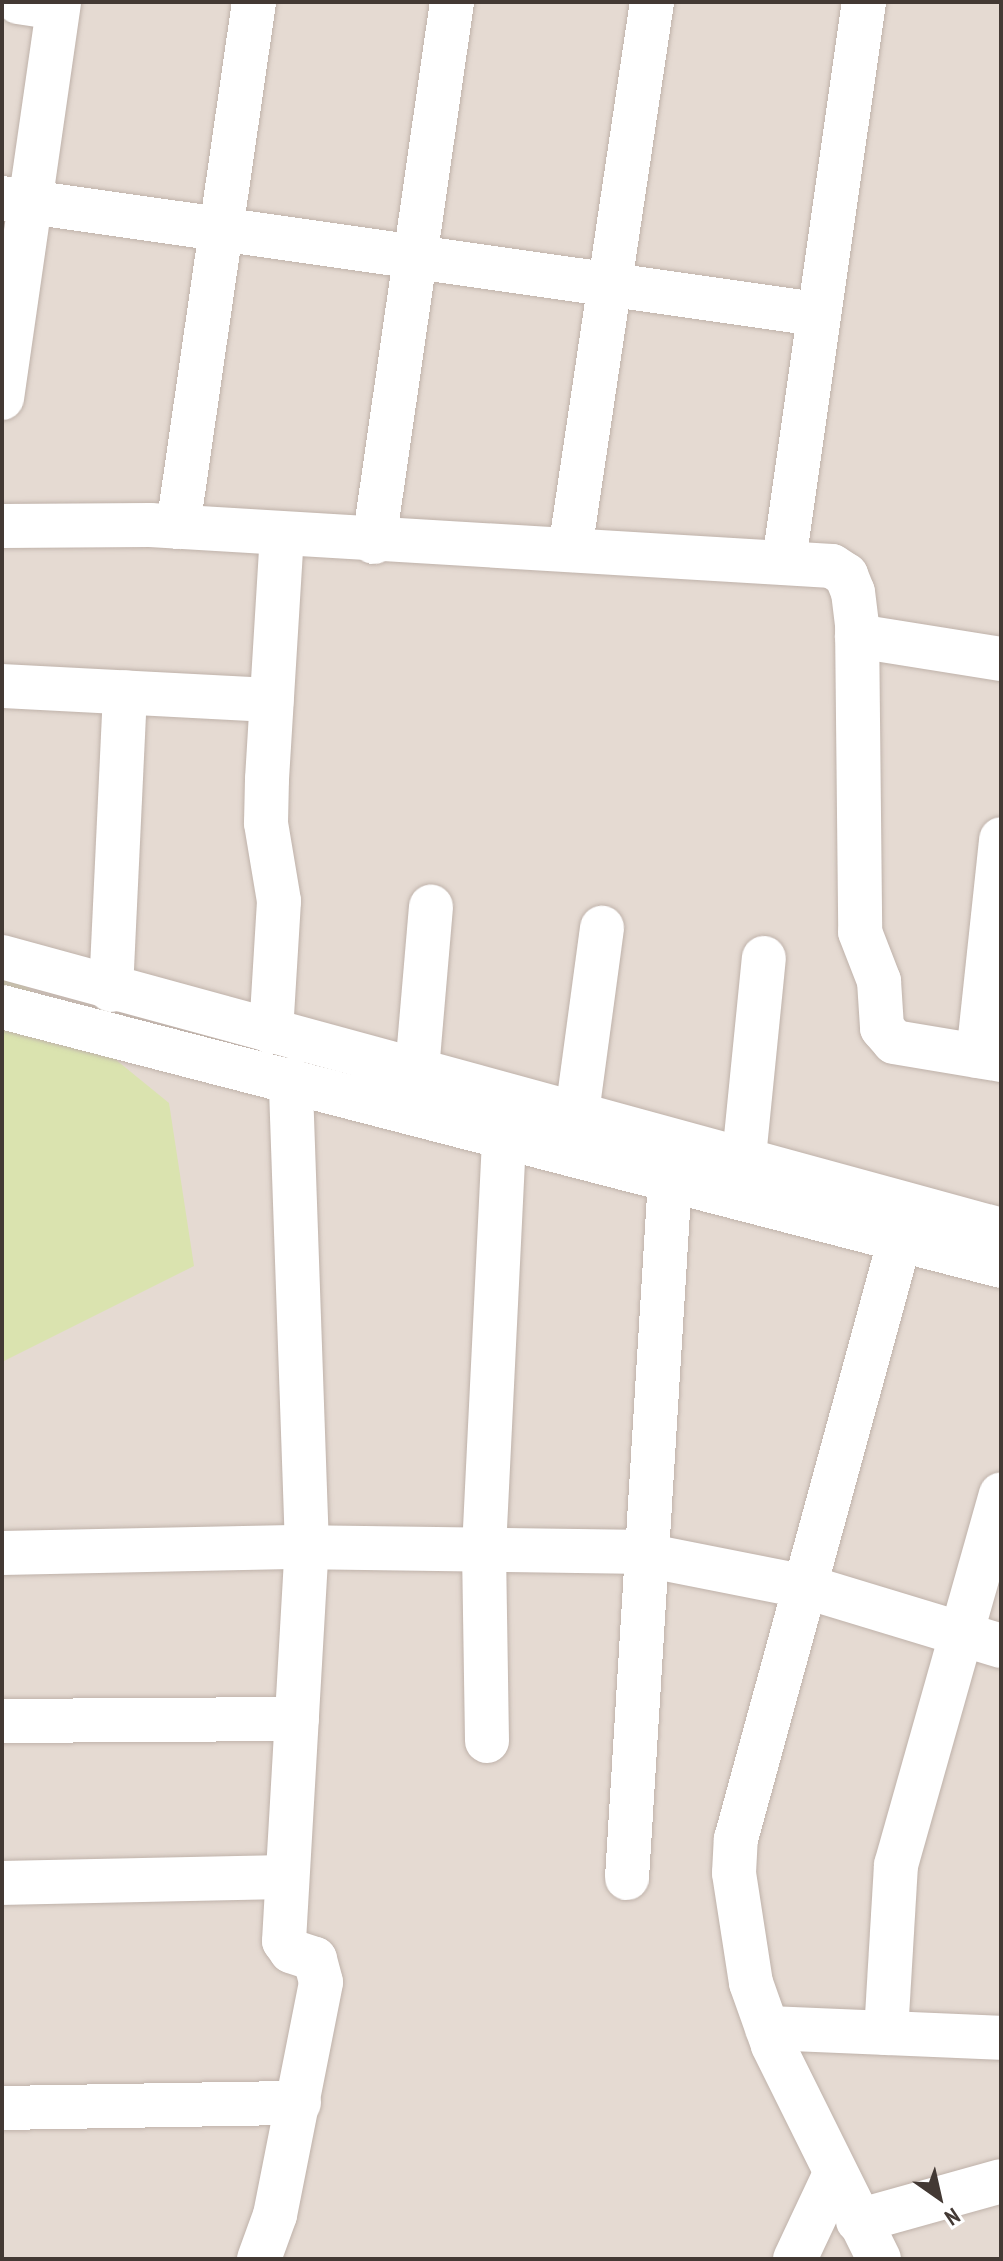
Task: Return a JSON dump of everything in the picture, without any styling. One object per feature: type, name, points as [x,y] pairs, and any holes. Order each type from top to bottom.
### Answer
[{"type":"street","points":[[178,527],[254,2]]},
{"type":"street","points":[[374,542],[412,257],[452,2]]},
{"type":"street","points":[[570,550],[652,2]]},
{"type":"street","points":[[784,561],[816,314],[864,2]]},
{"type":"street","points":[[2,398],[16,200],[45,4]]},
{"type":"street","points":[[16,200],[816,314]]},
{"type":"street","points":[[2,526],[178,527],[374,542],[784,561],[832,566],[846,575],[853,592],[857,636],[860,932],[879,981],[882,1028],[894,1042],[989,1058],[1001,839]]},
{"type":"street","points":[[271,1032],[279,901],[266,823],[282,535]]},
{"type":"street","points":[[857,636],[1001,659]]},
{"type":"street","points":[[2,686],[272,700]]},
{"type":"street","points":[[111,990],[125,692]]},
{"type":"street","points":[[417,1070],[431,907]]},
{"type":"street","points":[[577,1113],[602,928]]},
{"type":"street","points":[[2,957],[111,990],[744,1157],[1001,1230]]},
{"type":"street","points":[[744,1157],[764,958]]},
{"type":"street","points":[[2,1007],[291,1079],[1001,1266]]},
{"type":"street","points":[[259,2259],[275,2215],[299,2103],[320,1967],[284,1941],[307,1547],[291,1079]]},
{"type":"street","points":[[487,1741],[484,1549],[504,1135]]},
{"type":"street","points":[[627,1878],[670,1178]]},
{"type":"street","points":[[879,2259],[835,2174],[767,2028],[751,1983],[738,1913],[736,1839],[900,1239]]},
{"type":"street","points":[[886,2033],[896,1865],[1001,1495]]},
{"type":"street","points":[[2,1553],[307,1547],[648,1555],[807,1587],[1001,1646]]},
{"type":"street","points":[[2,1721],[297,1719]]},
{"type":"street","points":[[2,1883],[287,1877]]},
{"type":"street","points":[[767,2028],[1001,2038]]},
{"type":"street","points":[[2,2108],[299,2103]]},
{"type":"street","points":[[795,2259],[835,2174]]},
{"type":"street","points":[[858,2221],[1001,2181]]},
{"type":"shaded area","points":[[2,2],[1001,2],[1001,2259],[2,2259]]},
{"type":"green space","points":[[2,967],[169,1103],[194,1266],[2,1362]]}]
